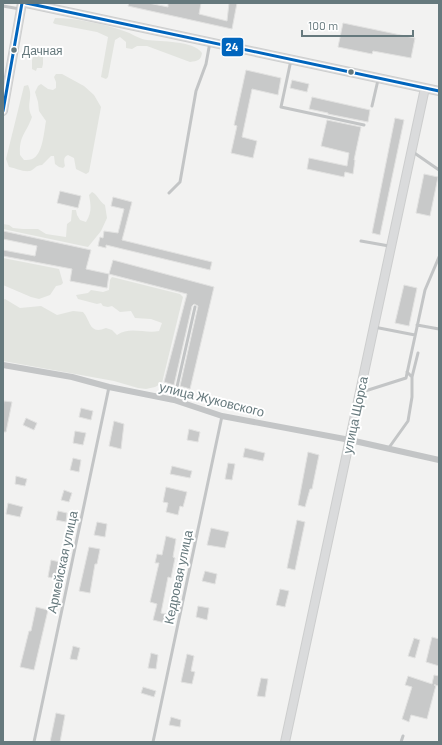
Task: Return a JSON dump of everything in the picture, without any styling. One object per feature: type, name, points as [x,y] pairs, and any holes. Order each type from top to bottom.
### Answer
[{"type":"street","points":[[3,111],[23,5],[210,42],[439,91]]},
{"type":"street","name":"улица Щорса","points":[[285,742],[425,88]]},
{"type":"street","name":"улица Жуковского","points":[[3,365],[72,377],[110,387],[174,400],[222,416],[350,440],[439,460]]},
{"type":"lane","points":[[3,6],[23,5]]},
{"type":"lane","points":[[169,193],[180,182],[196,91],[206,64],[210,42]]},
{"type":"lane","points":[[291,60],[281,107],[364,125]]},
{"type":"lane","points":[[372,106],[378,78]]},
{"type":"lane","points":[[412,151],[439,170]]},
{"type":"lane","points":[[361,240],[391,246]]},
{"type":"lane","points":[[360,393],[406,378],[425,290],[439,257]]},
{"type":"lane","points":[[174,400],[195,307]]},
{"type":"lane","points":[[417,325],[439,329]]},
{"type":"lane","points":[[374,326],[415,335]]},
{"type":"lane","points":[[388,449],[408,421],[412,397],[412,377],[418,353]]},
{"type":"lane","points":[[407,372],[412,377]]},
{"type":"lane","name":"Армейская улица","points":[[34,742],[110,387]]},
{"type":"lane","name":"Кедровая улица","points":[[153,742],[222,416]]},
{"type":"lane","points":[[401,742],[403,736]]},
{"type":"shaded area","points":[[55,18],[81,20],[116,28],[144,39],[176,42],[192,46],[198,49],[202,55],[199,60],[190,62],[147,46],[137,46],[132,49],[126,48],[126,42],[120,37],[115,40],[108,77],[106,79],[101,77],[108,37],[97,32],[55,24],[53,23]]},
{"type":"shaded area","points":[[39,51],[43,56],[43,64],[42,68],[37,68],[36,71],[32,69],[32,60],[35,52]]},
{"type":"shaded area","points":[[56,74],[62,74],[84,86],[94,95],[101,107],[89,172],[86,174],[76,169],[74,158],[68,155],[65,158],[65,166],[63,168],[55,164],[54,156],[51,156],[42,165],[30,171],[9,167],[6,159],[24,86],[28,85],[30,90],[29,108],[32,117],[22,139],[20,155],[24,160],[30,160],[37,155],[43,141],[46,121],[39,111],[35,92],[41,84],[48,89],[53,90],[56,88],[54,77]]},
{"type":"shaded area","points":[[92,192],[105,205],[107,218],[101,231],[88,247],[3,229],[3,224],[9,225],[13,228],[38,229],[46,234],[66,237],[67,224],[71,221],[72,210],[76,210],[80,220],[86,222],[90,209],[89,195]]},
{"type":"shaded area","points":[[3,258],[59,269],[63,283],[56,286],[50,295],[39,299],[31,297],[3,285]]},
{"type":"shaded area","points":[[112,277],[180,294],[183,297],[162,383],[155,387],[146,389],[138,388],[114,381],[3,361],[3,300],[5,299],[20,308],[41,306],[57,315],[73,311],[83,312],[93,328],[100,330],[106,328],[112,330],[117,335],[127,331],[159,331],[162,323],[151,319],[135,318],[131,311],[120,312],[112,306],[103,306],[101,303],[97,304],[78,299],[76,295],[88,293],[91,290],[103,292],[109,290],[110,280]]},
{"type":"building","points":[[129,3],[148,3],[168,7],[168,3],[201,3],[199,14],[227,21],[229,3],[237,3],[232,29],[128,6]]},
{"type":"building","points":[[343,23],[415,38],[411,58],[373,51],[372,54],[338,47]]},
{"type":"building","points":[[246,70],[281,78],[278,95],[252,89],[242,137],[257,141],[253,158],[231,153],[237,126],[234,125]]},
{"type":"building","points":[[292,80],[309,84],[307,92],[290,88]]},
{"type":"building","points":[[312,97],[370,110],[368,122],[309,109]]},
{"type":"building","points":[[395,118],[404,120],[380,235],[372,233]]},
{"type":"building","points":[[327,120],[361,127],[354,160],[353,174],[345,172],[344,177],[307,169],[309,158],[347,166],[349,153],[321,146]]},
{"type":"building","points":[[424,174],[438,177],[430,216],[416,213]]},
{"type":"building","points":[[60,191],[81,196],[78,208],[57,203]]},
{"type":"building","points":[[113,197],[132,202],[122,240],[212,262],[210,270],[106,245],[106,248],[98,246],[100,237],[103,238],[104,231],[118,233],[124,209],[111,206]]},
{"type":"building","points":[[3,231],[91,250],[86,269],[109,274],[107,288],[70,281],[72,269],[3,256],[3,250],[35,256],[37,246],[3,239]]},
{"type":"building","points":[[113,260],[214,287],[190,389],[180,386],[198,306],[194,304],[192,306],[174,385],[164,382],[187,294],[109,274]]},
{"type":"building","points":[[404,285],[417,288],[409,326],[395,323]]},
{"type":"building","points":[[4,401],[12,402],[6,432],[3,432]]},
{"type":"building","points":[[81,408],[93,411],[91,420],[79,417]]},
{"type":"building","points":[[26,418],[37,423],[34,430],[23,425]]},
{"type":"building","points":[[114,421],[124,424],[121,449],[109,446]]},
{"type":"building","points":[[189,429],[200,432],[198,442],[187,440]]},
{"type":"building","points":[[75,431],[86,433],[83,445],[73,443]]},
{"type":"building","points":[[245,448],[265,453],[263,461],[243,457]]},
{"type":"building","points":[[308,452],[319,455],[312,489],[310,489],[305,507],[298,505]]},
{"type":"building","points":[[73,458],[81,460],[79,472],[70,470]]},
{"type":"building","points":[[228,463],[235,464],[232,480],[225,479]]},
{"type":"building","points":[[172,466],[192,471],[190,478],[170,474]]},
{"type":"building","points":[[16,476],[27,479],[25,486],[15,484]]},
{"type":"building","points":[[166,487],[187,492],[183,507],[180,506],[178,515],[166,512],[168,503],[163,502]]},
{"type":"building","points":[[64,490],[72,493],[69,502],[61,500]]},
{"type":"building","points":[[8,503],[23,507],[20,517],[6,514]]},
{"type":"building","points":[[58,511],[67,513],[66,522],[56,520]]},
{"type":"building","points":[[297,520],[305,522],[295,570],[287,568]]},
{"type":"building","points":[[97,522],[107,524],[105,537],[94,535]]},
{"type":"building","points":[[211,528],[229,532],[225,548],[207,545]]},
{"type":"building","points":[[166,536],[176,539],[173,557],[175,558],[171,578],[168,577],[161,613],[167,614],[165,623],[153,620],[157,604],[150,602],[159,563],[155,563],[157,554],[162,555]]},
{"type":"building","points":[[89,547],[100,549],[97,564],[95,564],[90,593],[79,591]]},
{"type":"building","points":[[51,560],[60,562],[56,579],[48,577]]},
{"type":"building","points":[[205,571],[217,574],[215,584],[202,581]]},
{"type":"building","points":[[280,589],[289,591],[285,607],[276,605]]},
{"type":"building","points":[[198,606],[209,608],[207,620],[196,617]]},
{"type":"building","points":[[36,607],[48,610],[34,670],[20,667],[29,631],[31,631]]},
{"type":"building","points":[[432,637],[439,639],[439,666],[426,662]]},
{"type":"building","points":[[414,638],[420,640],[415,658],[408,656]]},
{"type":"building","points":[[73,646],[80,648],[77,660],[70,659]]},
{"type":"building","points":[[151,653],[158,655],[156,669],[148,668]]},
{"type":"building","points":[[187,654],[194,656],[191,671],[195,672],[192,684],[181,682]]},
{"type":"building","points":[[434,675],[439,676],[439,686],[436,685],[427,719],[411,715],[409,722],[402,719],[412,687],[405,685],[408,676],[432,684]]},
{"type":"building","points":[[261,678],[268,679],[265,697],[257,696]]},
{"type":"building","points":[[143,687],[156,691],[154,697],[141,693]]},
{"type":"building","points":[[56,713],[65,715],[60,742],[50,742]]},
{"type":"building","points":[[171,717],[181,720],[180,727],[169,725]]},
{"type":"transit line","name":"24","points":[[3,111],[22,3]]},
{"type":"transit line","name":"24","points":[[26,3],[439,91]]},
{"type":"place","name":"Дачная","points":[[14,50]]}]
